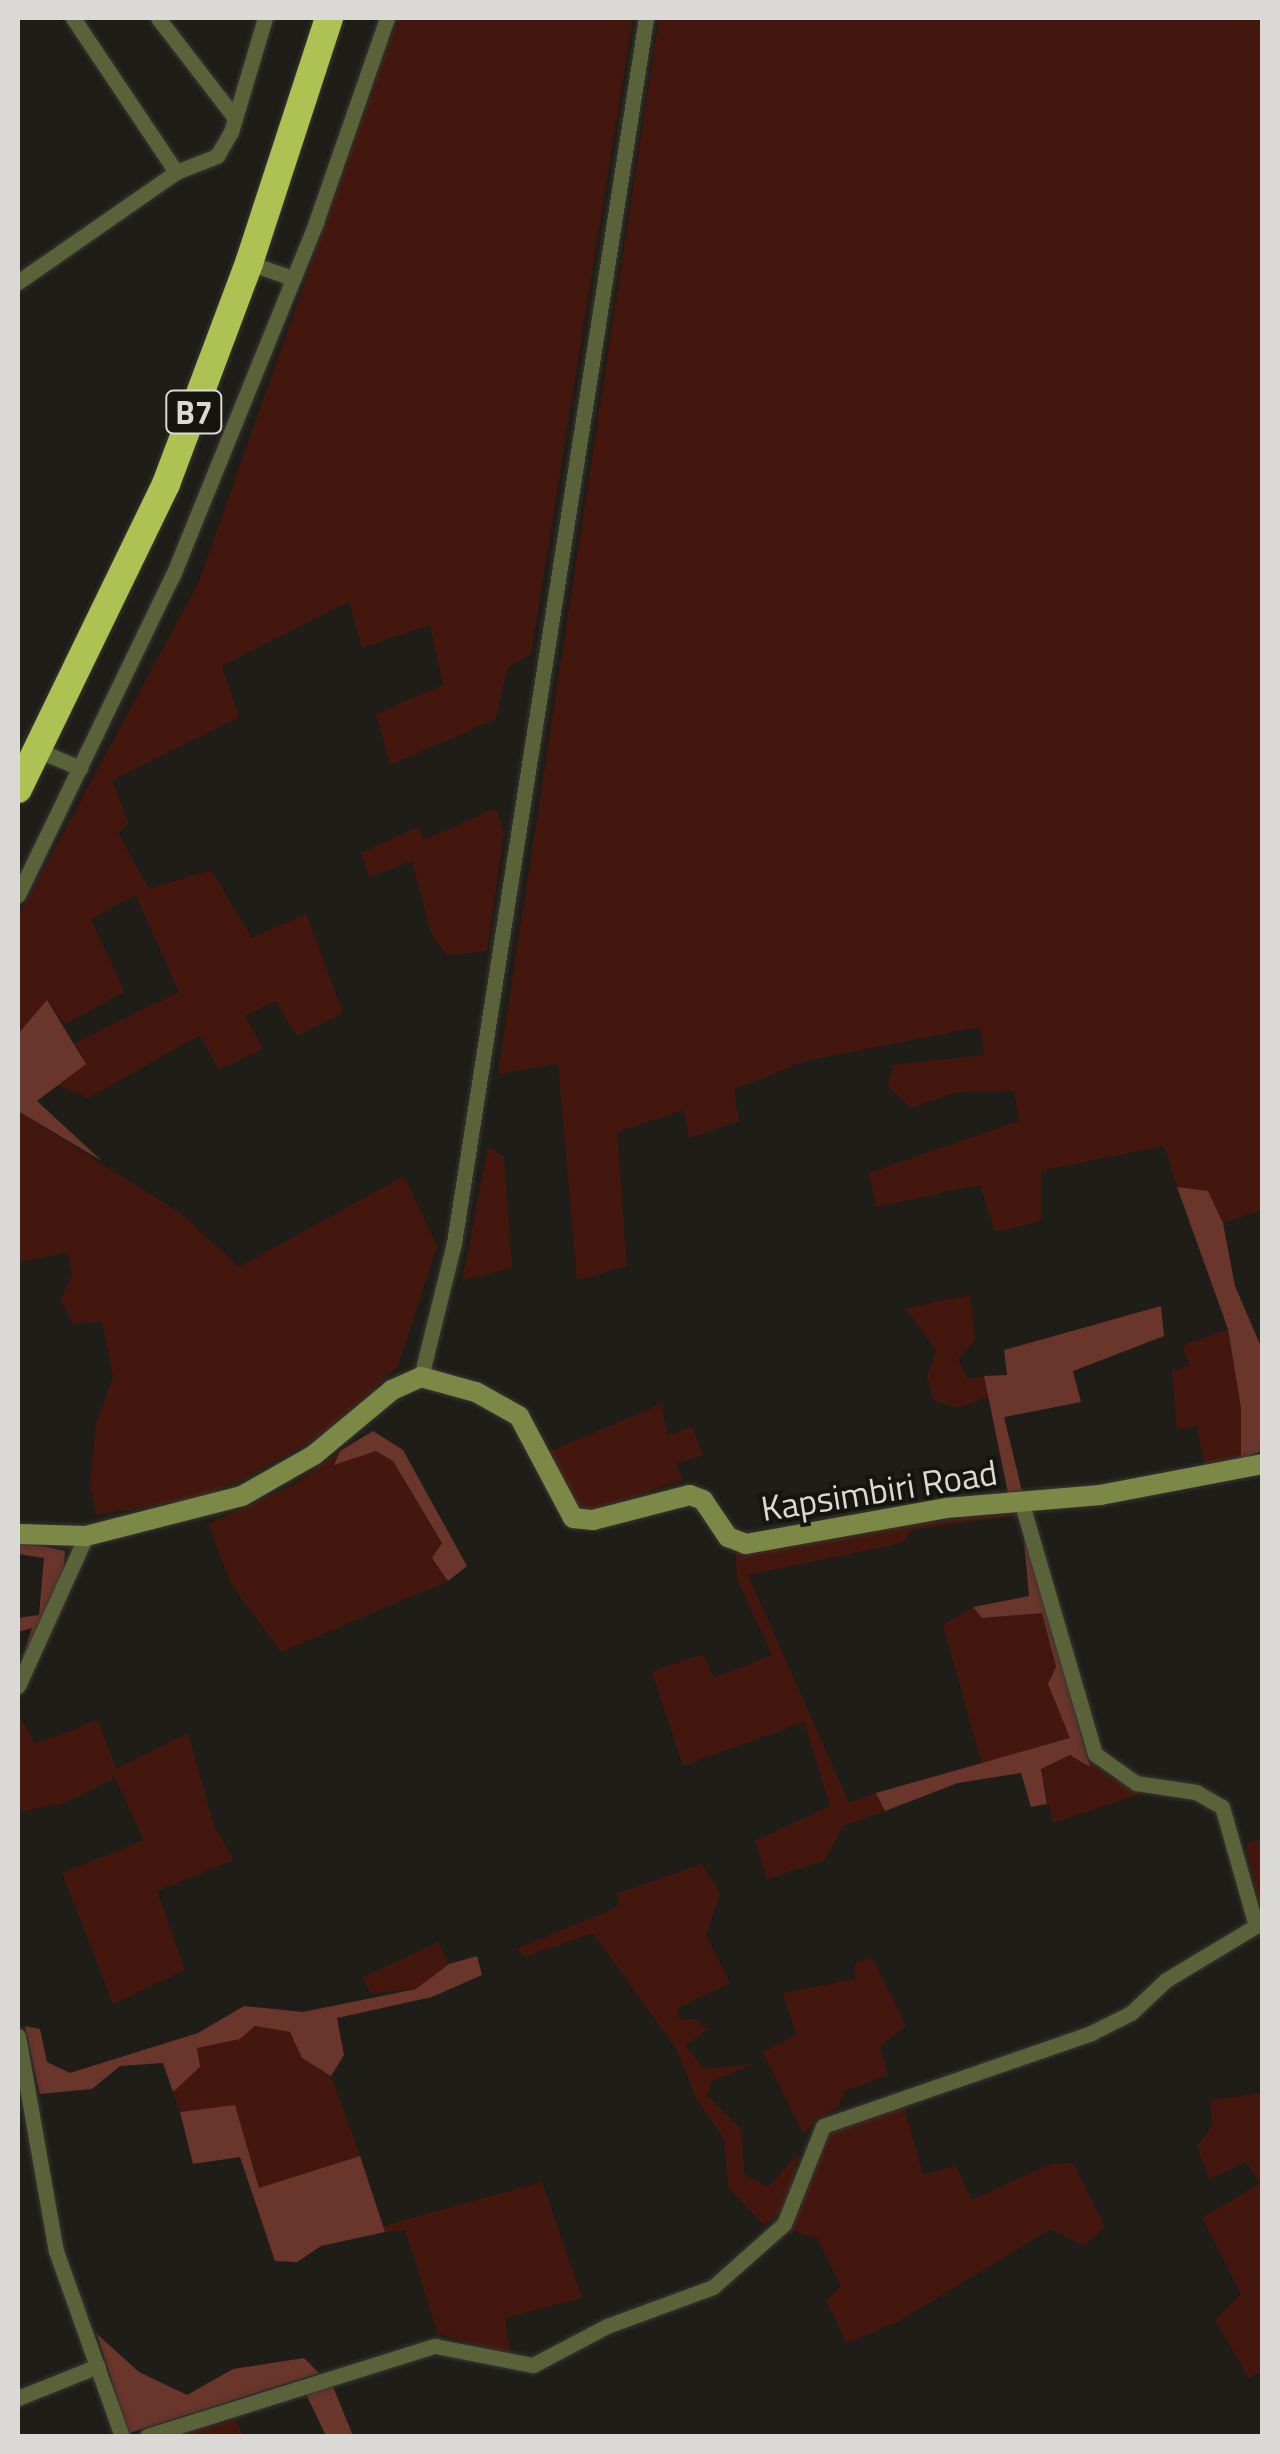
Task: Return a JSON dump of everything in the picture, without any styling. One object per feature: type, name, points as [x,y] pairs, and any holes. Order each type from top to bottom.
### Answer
[{"type":"highway","name":"B7","points":[[18,789],[166,484],[250,263],[329,18]]},
{"type":"street","points":[[73,18],[176,172]]},
{"type":"street","points":[[158,18],[235,118]]},
{"type":"street","points":[[18,282],[176,172],[217,156],[235,118],[265,18]]},
{"type":"street","points":[[18,895],[173,575],[292,278],[386,18]]},
{"type":"street","points":[[18,1534],[86,1536],[242,1496],[314,1456],[392,1390],[421,1377],[454,1243],[646,18]]},
{"type":"street","points":[[250,263],[292,278]]},
{"type":"street","points":[[37,750],[80,768]]},
{"type":"street","name":"Kapsimbiri Road","points":[[421,1377],[460,1385],[519,1416],[562,1507],[584,1520],[690,1495],[703,1500],[728,1536],[746,1544],[946,1508],[1100,1495],[1262,1464]]},
{"type":"street","points":[[148,2436],[435,2346],[532,2365],[607,2326],[713,2287],[784,2224],[823,2126],[1091,2033],[1131,2013],[1166,1980],[1256,1926],[1222,1807],[1196,1792],[1136,1783],[1095,1754],[1021,1501]]},
{"type":"street","points":[[18,1686],[86,1536]]},
{"type":"street","points":[[18,2036],[56,2251],[122,2436]]},
{"type":"street","points":[[18,2398],[98,2366]]},
{"type":"shaded area","points":[[398,18],[633,18],[531,654],[507,668],[496,719],[390,765],[376,714],[443,685],[430,625],[362,648],[349,601],[222,666],[239,717],[112,780],[129,824],[118,833],[149,889],[211,870],[252,938],[306,914],[343,1013],[297,1036],[275,1001],[245,1016],[263,1049],[219,1070],[200,1035],[88,1098],[58,1085],[85,1064],[75,1043],[179,992],[136,895],[91,919],[124,992],[65,1024],[47,1001],[18,1034],[18,917],[199,582]]},
{"type":"shaded area","points":[[659,18],[1262,18],[1262,1210],[1223,1223],[1208,1191],[1177,1187],[1164,1146],[1041,1171],[1041,1221],[995,1232],[980,1185],[876,1207],[869,1173],[1019,1121],[1014,1091],[957,1092],[911,1108],[888,1086],[893,1065],[984,1055],[980,1027],[805,1061],[734,1090],[739,1121],[689,1138],[684,1110],[617,1132],[627,1266],[577,1280],[558,1064],[498,1074]]},
{"type":"shaded area","points":[[496,808],[504,833],[487,951],[447,955],[432,936],[412,861],[369,877],[361,853],[418,827],[424,840]]},
{"type":"shaded area","points":[[47,1000],[86,1064],[37,1101],[102,1161],[18,1111],[18,1034]]},
{"type":"shaded area","points":[[18,1111],[180,1213],[239,1267],[404,1176],[437,1246],[398,1366],[327,1432],[242,1480],[193,1499],[96,1515],[90,1485],[96,1424],[113,1377],[102,1321],[73,1324],[61,1300],[72,1274],[68,1253],[18,1262]]},
{"type":"shaded area","points":[[488,1147],[504,1156],[512,1268],[462,1281]]},
{"type":"shaded area","points":[[1177,1187],[1208,1191],[1223,1223],[1235,1286],[1262,1349],[1262,1451],[1241,1459],[1241,1408],[1228,1329]]},
{"type":"shaded area","points":[[970,1295],[975,1340],[958,1359],[967,1379],[984,1376],[989,1397],[956,1408],[934,1400],[927,1377],[936,1350],[905,1308]]},
{"type":"shaded area","points":[[1161,1306],[1164,1336],[1073,1371],[1081,1402],[1004,1417],[1022,1491],[1008,1493],[984,1376],[1007,1375],[1004,1350]]},
{"type":"shaded area","points":[[1228,1329],[1241,1408],[1241,1459],[1204,1464],[1197,1425],[1177,1430],[1172,1371],[1190,1365],[1182,1346]]},
{"type":"shaded area","points":[[661,1404],[668,1435],[692,1427],[703,1455],[676,1464],[683,1480],[586,1512],[573,1505],[551,1451]]},
{"type":"shaded area","points":[[373,1431],[403,1450],[467,1566],[448,1581],[432,1558],[442,1543],[393,1461],[376,1451],[334,1465],[340,1451]]},
{"type":"shaded area","points":[[340,1451],[334,1463],[376,1451],[393,1461],[442,1544],[432,1558],[448,1581],[281,1652],[232,1585],[208,1524],[295,1484]]},
{"type":"shaded area","points":[[1015,1510],[1017,1515],[912,1530],[903,1543],[748,1575],[849,1803],[876,1793],[885,1811],[843,1826],[825,1860],[767,1879],[755,1841],[830,1806],[804,1722],[683,1766],[652,1672],[703,1654],[714,1678],[772,1655],[737,1579],[736,1552]]},
{"type":"shaded area","points":[[1023,1528],[1090,1767],[1070,1755],[1041,1769],[1047,1804],[1031,1807],[1021,1773],[958,1783],[885,1811],[876,1793],[1070,1738],[1048,1684],[1056,1667],[1042,1613],[982,1618],[973,1607],[1029,1596]]},
{"type":"shaded area","points":[[18,1541],[65,1551],[63,1577],[18,1672],[32,1628],[18,1632],[18,1618],[39,1615],[44,1558],[18,1554]]},
{"type":"shaded area","points":[[973,1607],[983,1618],[1042,1613],[1056,1667],[1048,1684],[1071,1737],[1059,1745],[982,1765],[943,1625]]},
{"type":"shaded area","points":[[18,1713],[35,1744],[98,1720],[116,1769],[188,1733],[214,1826],[234,1860],[157,1891],[185,1970],[113,2004],[62,1873],[144,1840],[115,1778],[65,1803],[18,1812]]},
{"type":"shaded area","points":[[1070,1755],[1089,1755],[1107,1776],[1143,1793],[1053,1823],[1041,1769]]},
{"type":"shaded area","points":[[1262,1839],[1262,1917],[1246,1844]]},
{"type":"shaded area","points":[[702,1864],[720,1893],[706,1935],[730,1983],[678,2008],[679,2020],[695,2019],[708,2029],[685,2046],[704,2069],[753,2064],[711,2082],[707,2095],[742,2130],[744,2174],[768,2187],[799,2153],[786,2208],[765,2226],[728,2187],[724,2139],[696,2098],[677,2050],[593,1933],[525,1957],[517,1949],[617,1907],[618,1893]]},
{"type":"shaded area","points":[[438,1942],[449,1964],[417,1989],[371,1993],[362,1978]]},
{"type":"shaded area","points":[[477,1956],[482,1975],[432,1997],[337,2018],[344,2055],[331,2076],[302,2058],[290,2032],[255,2026],[240,2039],[197,2048],[200,2067],[173,2092],[163,2063],[120,2066],[92,2089],[40,2094],[25,2026],[40,2029],[47,2062],[70,2073],[198,2033],[244,2006],[303,2012],[416,1989],[449,1964]]},
{"type":"shaded area","points":[[872,1958],[906,2026],[880,2046],[888,2075],[843,2092],[839,2107],[814,2121],[804,2135],[763,2052],[796,2035],[783,1993],[855,1979],[855,1963]]},
{"type":"shaded area","points":[[254,2026],[290,2032],[302,2058],[331,2076],[360,2156],[259,2188],[235,2106],[180,2112],[173,2092],[200,2068],[197,2048],[240,2039]]},
{"type":"shaded area","points":[[1262,2093],[1262,2371],[1249,2378],[1215,2320],[1241,2294],[1202,2218],[1260,2183],[1246,2162],[1209,2179],[1197,2146],[1212,2127],[1210,2100]]},
{"type":"shaded area","points":[[235,2105],[259,2188],[360,2156],[385,2232],[321,2246],[297,2262],[275,2261],[240,2157],[193,2164],[180,2112]]},
{"type":"shaded area","points":[[904,2107],[923,2174],[956,2166],[972,2200],[1051,2164],[1073,2163],[1105,2227],[1083,2246],[1051,2229],[899,2321],[847,2343],[826,2300],[841,2286],[818,2239],[790,2230],[825,2135]]},
{"type":"shaded area","points":[[542,2182],[582,2298],[505,2318],[511,2354],[438,2334],[405,2230],[385,2232],[383,2226]]},
{"type":"shaded area","points":[[97,2334],[139,2372],[187,2395],[233,2369],[304,2358],[319,2373],[129,2433]]},
{"type":"shaded area","points":[[332,2384],[353,2436],[326,2436],[306,2394]]},
{"type":"shaded area","points":[[236,2420],[243,2436],[177,2436]]}]
